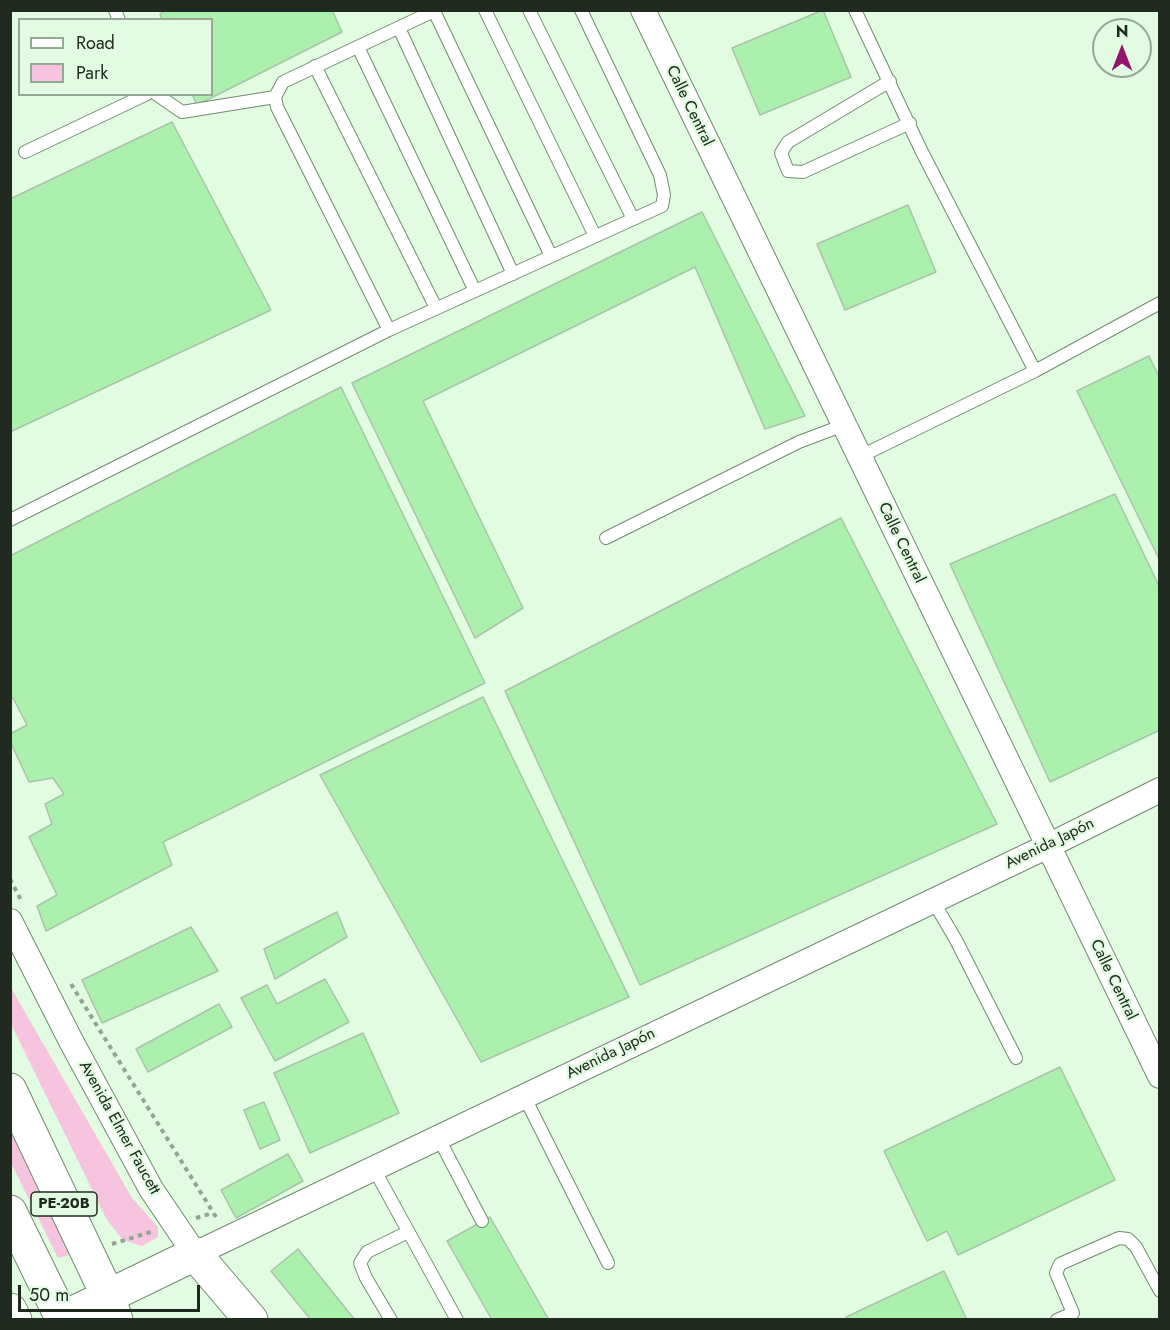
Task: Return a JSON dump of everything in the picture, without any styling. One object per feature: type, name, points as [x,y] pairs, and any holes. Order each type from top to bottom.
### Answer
[{"type":"main road","name":"PE-20B","points":[[10,1090],[112,1308]]},
{"type":"main road","name":"PE-20B","points":[[10,1212],[62,1319]]},
{"type":"main road","name":"Avenida Japón","points":[[62,1319],[112,1308],[195,1254]]},
{"type":"main road","name":"Avenida Elmer Faucett","points":[[195,1254],[251,1320]]},
{"type":"main road","points":[[10,1310],[15,1320]]},
{"type":"street","name":"Calle Central","points":[[643,10],[1160,1076]]},
{"type":"street","name":"Avenida Japón","points":[[195,1254],[1048,846],[1160,790]]},
{"type":"street","name":"Avenida Elmer Faucett","points":[[18,915],[71,1041],[151,1189],[195,1254]]},
{"type":"lane","points":[[485,10],[595,236]]},
{"type":"lane","points":[[529,10],[633,219]]},
{"type":"lane","points":[[10,520],[389,330],[662,206],[664,195],[660,175],[582,10]]},
{"type":"lane","points":[[855,10],[921,150],[1035,371]]},
{"type":"lane","points":[[389,330],[277,107],[275,97],[283,82],[435,11],[551,256]]},
{"type":"lane","points":[[399,28],[513,274]]},
{"type":"lane","points":[[358,47],[475,291]]},
{"type":"lane","points":[[315,66],[436,308]]},
{"type":"lane","points":[[890,81],[788,142],[781,153],[788,171],[803,172],[910,123]]},
{"type":"lane","points":[[25,152],[143,96]]},
{"type":"lane","points":[[159,96],[182,112],[275,97]]},
{"type":"lane","points":[[859,457],[1035,371],[1160,303]]},
{"type":"lane","points":[[606,538],[799,442],[844,425]]},
{"type":"lane","points":[[933,901],[956,940],[1016,1058]]},
{"type":"lane","points":[[524,1096],[608,1263]]},
{"type":"lane","points":[[438,1137],[482,1221]]},
{"type":"lane","points":[[374,1169],[457,1320]]},
{"type":"lane","points":[[391,1320],[366,1278],[360,1263],[367,1252],[408,1232]]},
{"type":"lane","points":[[1057,1320],[1075,1316],[1056,1273],[1060,1264],[1119,1238],[1128,1239],[1136,1246],[1160,1291]]},
{"type":"path","points":[[10,879],[18,915]]},
{"type":"path","points":[[68,979],[219,1221]]},
{"type":"path","points":[[110,1245],[160,1229]]},
{"type":"green space","points":[[10,986],[132,1198],[158,1227],[158,1237],[142,1246],[123,1240],[107,1220],[11,1024]]},
{"type":"green space","points":[[10,1129],[73,1254],[58,1258],[11,1163]]},
{"type":"building","points":[[166,10],[332,10],[342,32],[197,105],[193,96],[213,96],[213,18],[161,18],[160,14]]},
{"type":"building","points":[[823,10],[851,77],[760,115],[732,48]]},
{"type":"building","points":[[172,122],[271,310],[10,432],[10,199]]},
{"type":"building","points":[[908,205],[936,272],[845,310],[817,244]]},
{"type":"building","points":[[702,212],[805,416],[765,429],[695,267],[423,401],[523,608],[475,638],[352,383]]},
{"type":"building","points":[[1149,356],[1160,379],[1160,561],[1077,391]]},
{"type":"building","points":[[341,387],[485,683],[163,842],[172,865],[46,931],[37,906],[57,895],[29,837],[52,824],[45,804],[64,794],[53,778],[29,782],[10,741],[10,734],[27,725],[13,698],[10,697],[10,556]]},
{"type":"building","points":[[1115,494],[1160,588],[1160,730],[1050,782],[950,564]]},
{"type":"building","points":[[841,518],[997,824],[640,985],[505,691]]},
{"type":"building","points":[[483,697],[629,997],[481,1062],[320,775]]},
{"type":"building","points":[[337,912],[347,937],[275,979],[264,949]]},
{"type":"building","points":[[191,927],[218,971],[102,1023],[82,980]]},
{"type":"building","points":[[325,979],[349,1022],[275,1061],[241,998],[267,985],[277,1004]]},
{"type":"building","points":[[219,1004],[232,1027],[148,1072],[136,1049]]},
{"type":"building","points":[[363,1033],[399,1113],[310,1153],[274,1073]]},
{"type":"building","points":[[1060,1067],[1115,1180],[958,1255],[947,1231],[927,1241],[884,1151]]},
{"type":"building","points":[[264,1102],[280,1140],[260,1149],[244,1110]]},
{"type":"building","points":[[288,1154],[303,1181],[236,1218],[221,1190]]},
{"type":"building","points":[[490,1217],[549,1320],[492,1320],[447,1241]]},
{"type":"building","points":[[298,1249],[355,1320],[311,1320],[271,1271]]},
{"type":"building","points":[[944,1271],[967,1320],[847,1320],[846,1317]]}]
